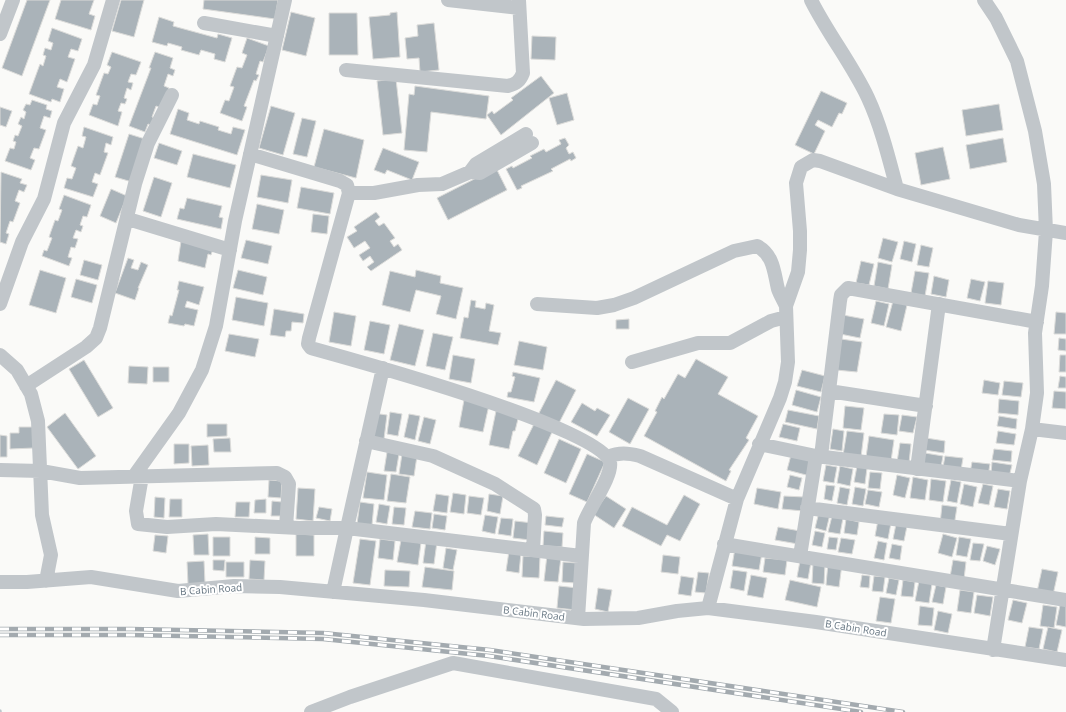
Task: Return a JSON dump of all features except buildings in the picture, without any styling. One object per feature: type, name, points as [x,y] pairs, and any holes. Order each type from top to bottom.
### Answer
[{"type":"street","points":[[0,34],[13,0]]},
{"type":"street","points":[[0,304],[22,242],[44,199],[64,123],[94,65],[113,0]]},
{"type":"street","points":[[285,0],[250,154],[216,326],[202,370],[179,413],[138,476],[136,511],[138,524],[167,527],[216,524],[286,528],[347,528],[581,556]]},
{"type":"street","points":[[346,70],[508,86],[515,85],[523,73],[519,4],[448,0]]},
{"type":"street","points":[[811,0],[825,28],[849,63],[868,99],[897,189]]},
{"type":"street","points":[[984,0],[996,18],[1017,61],[1035,131],[1044,184],[1046,231],[1035,332],[1037,393],[1032,429],[1020,480],[992,650]]},
{"type":"street","points":[[204,23],[277,36]]},
{"type":"street","points":[[26,386],[96,338],[100,328],[128,219],[135,184],[148,143],[172,95]]},
{"type":"street","points":[[349,192],[374,193],[418,185],[442,184],[470,172],[476,164],[529,138]]},
{"type":"street","points":[[250,154],[340,181],[347,185],[349,192],[308,344],[311,348],[382,368],[526,415],[586,442],[602,452],[608,458],[610,469],[584,523],[578,618]]},
{"type":"street","points":[[632,362],[693,344],[730,343],[786,312],[798,272],[800,250],[800,231],[796,188],[797,174],[801,167],[813,160],[820,161],[897,189],[982,216],[1046,231],[1066,233]]},
{"type":"street","points":[[128,219],[230,250]]},
{"type":"street","points":[[536,304],[597,308],[614,305],[634,298],[734,251],[757,246],[763,249],[770,258],[786,312],[788,362],[785,382],[780,398],[759,444],[737,499],[708,608]]},
{"type":"street","points":[[800,556],[807,508],[818,456],[829,391],[840,302],[844,291],[852,288],[1037,322]]},
{"type":"street","points":[[917,469],[939,304]]},
{"type":"street","points":[[0,355],[17,370],[31,394],[38,421],[42,515],[50,555],[46,581]]},
{"type":"street","points":[[333,592],[382,368]]},
{"type":"street","points":[[829,391],[926,406]]},
{"type":"street","points":[[1032,429],[1066,433]]},
{"type":"street","points":[[366,441],[433,456],[495,484],[515,496],[534,509],[533,550]]},
{"type":"street","points":[[759,444],[818,456],[917,469],[1020,480]]},
{"type":"street","points":[[608,458],[616,454],[628,453],[640,456],[737,499]]},
{"type":"street","points":[[0,470],[41,471],[80,478],[278,473],[285,477],[289,484],[286,528]]},
{"type":"street","points":[[807,508],[1011,534]]},
{"type":"street","points":[[724,544],[1066,600]]},
{"type":"street","name":"B Cabin Road","points":[[0,582],[46,581],[91,577],[178,591],[234,586],[280,587],[578,618],[638,618],[677,611],[708,608],[816,622],[992,650],[1066,660]]},
{"type":"street","points":[[311,712],[350,697],[453,663],[656,700],[672,712]]},
{"type":"railway","points":[[0,629],[131,629],[323,633],[490,650],[903,712]]},
{"type":"railway","points":[[0,635],[131,635],[323,639],[489,656],[861,712]]}]
